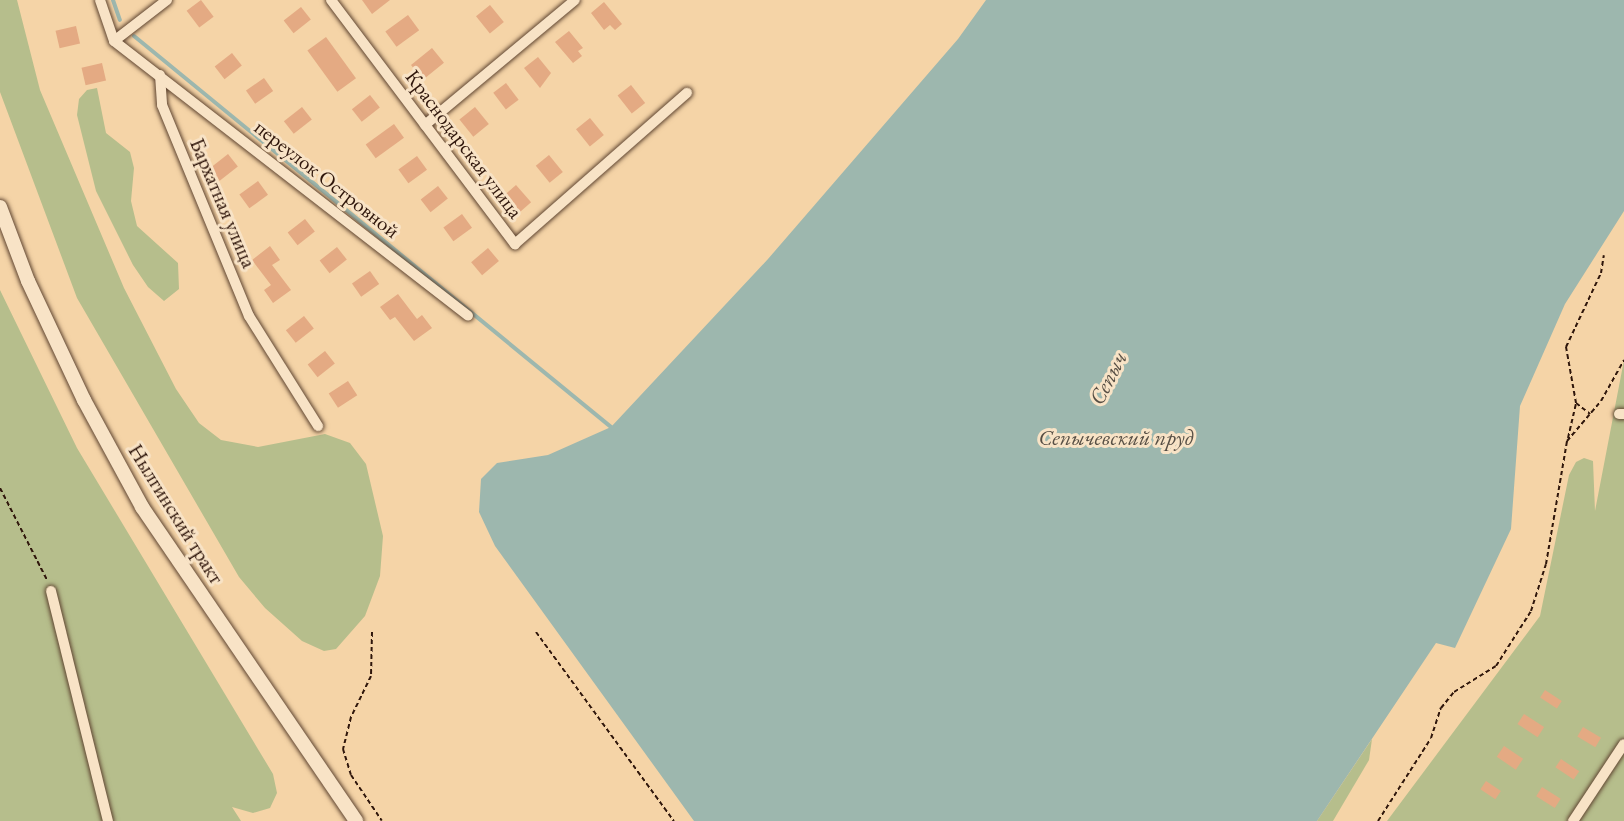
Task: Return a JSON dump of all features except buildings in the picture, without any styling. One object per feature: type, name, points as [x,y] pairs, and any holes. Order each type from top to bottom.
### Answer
[{"type":"main road","name":"Нылгинский тракт","points":[[0,207],[28,281],[79,389],[142,507],[356,821]]},
{"type":"street","points":[[100,0],[114,41],[160,75]]},
{"type":"street","points":[[114,41],[167,0]]},
{"type":"street","name":"Краснодарская улица","points":[[331,0],[514,244],[687,93]]},
{"type":"street","points":[[425,125],[574,0]]},
{"type":"street","name":"переулок Островной","points":[[160,75],[468,316]]},
{"type":"street","name":"Бархатная улица","points":[[160,75],[162,105],[249,316],[318,426]]},
{"type":"street","points":[[51,591],[108,821]]},
{"type":"street","points":[[1574,821],[1624,744]]},
{"type":"path","points":[[1378,821],[1431,738],[1441,708],[1454,692],[1496,666],[1531,611],[1546,564],[1576,403],[1566,347],[1601,273],[1604,255]]},
{"type":"path","points":[[1568,441],[1590,414],[1624,360]]},
{"type":"path","points":[[1576,403],[1590,414]]},
{"type":"path","points":[[0,488],[51,591]]},
{"type":"path","points":[[372,632],[371,676],[351,717],[343,749],[351,775],[382,821]]},
{"type":"path","points":[[536,632],[675,821]]},
{"type":"green space","points":[[0,0],[17,0],[40,90],[124,288],[176,389],[199,423],[221,440],[258,447],[325,434],[350,443],[366,464],[383,536],[380,576],[365,616],[336,649],[324,651],[302,641],[265,608],[239,577],[77,298],[0,92]]},
{"type":"green space","points":[[97,88],[106,133],[130,152],[134,168],[131,201],[137,226],[178,263],[179,289],[164,301],[148,287],[133,265],[96,191],[77,115],[79,99],[87,90]]},
{"type":"green space","points":[[0,290],[77,448],[273,774],[277,793],[270,808],[253,813],[232,807],[241,821],[0,821]]},
{"type":"green space","points":[[1624,360],[1624,821],[1387,821],[1540,616],[1569,475],[1576,462],[1584,458],[1593,461],[1595,511]]},
{"type":"green space","points":[[1372,739],[1369,760],[1333,821],[1317,821]]},
{"type":"water","name":"Сепычевский пруд","points":[[986,0],[1624,0],[1624,211],[1565,304],[1520,406],[1511,529],[1455,648],[1436,643],[1317,821],[694,821],[495,546],[479,512],[481,479],[497,463],[548,455],[611,427],[768,259],[958,39]]},
{"type":"waterway","points":[[113,0],[120,20]]},
{"type":"waterway","points":[[134,36],[611,427]]},
{"type":"water label","name":"Сепыч","points":[[1108,378]]}]
